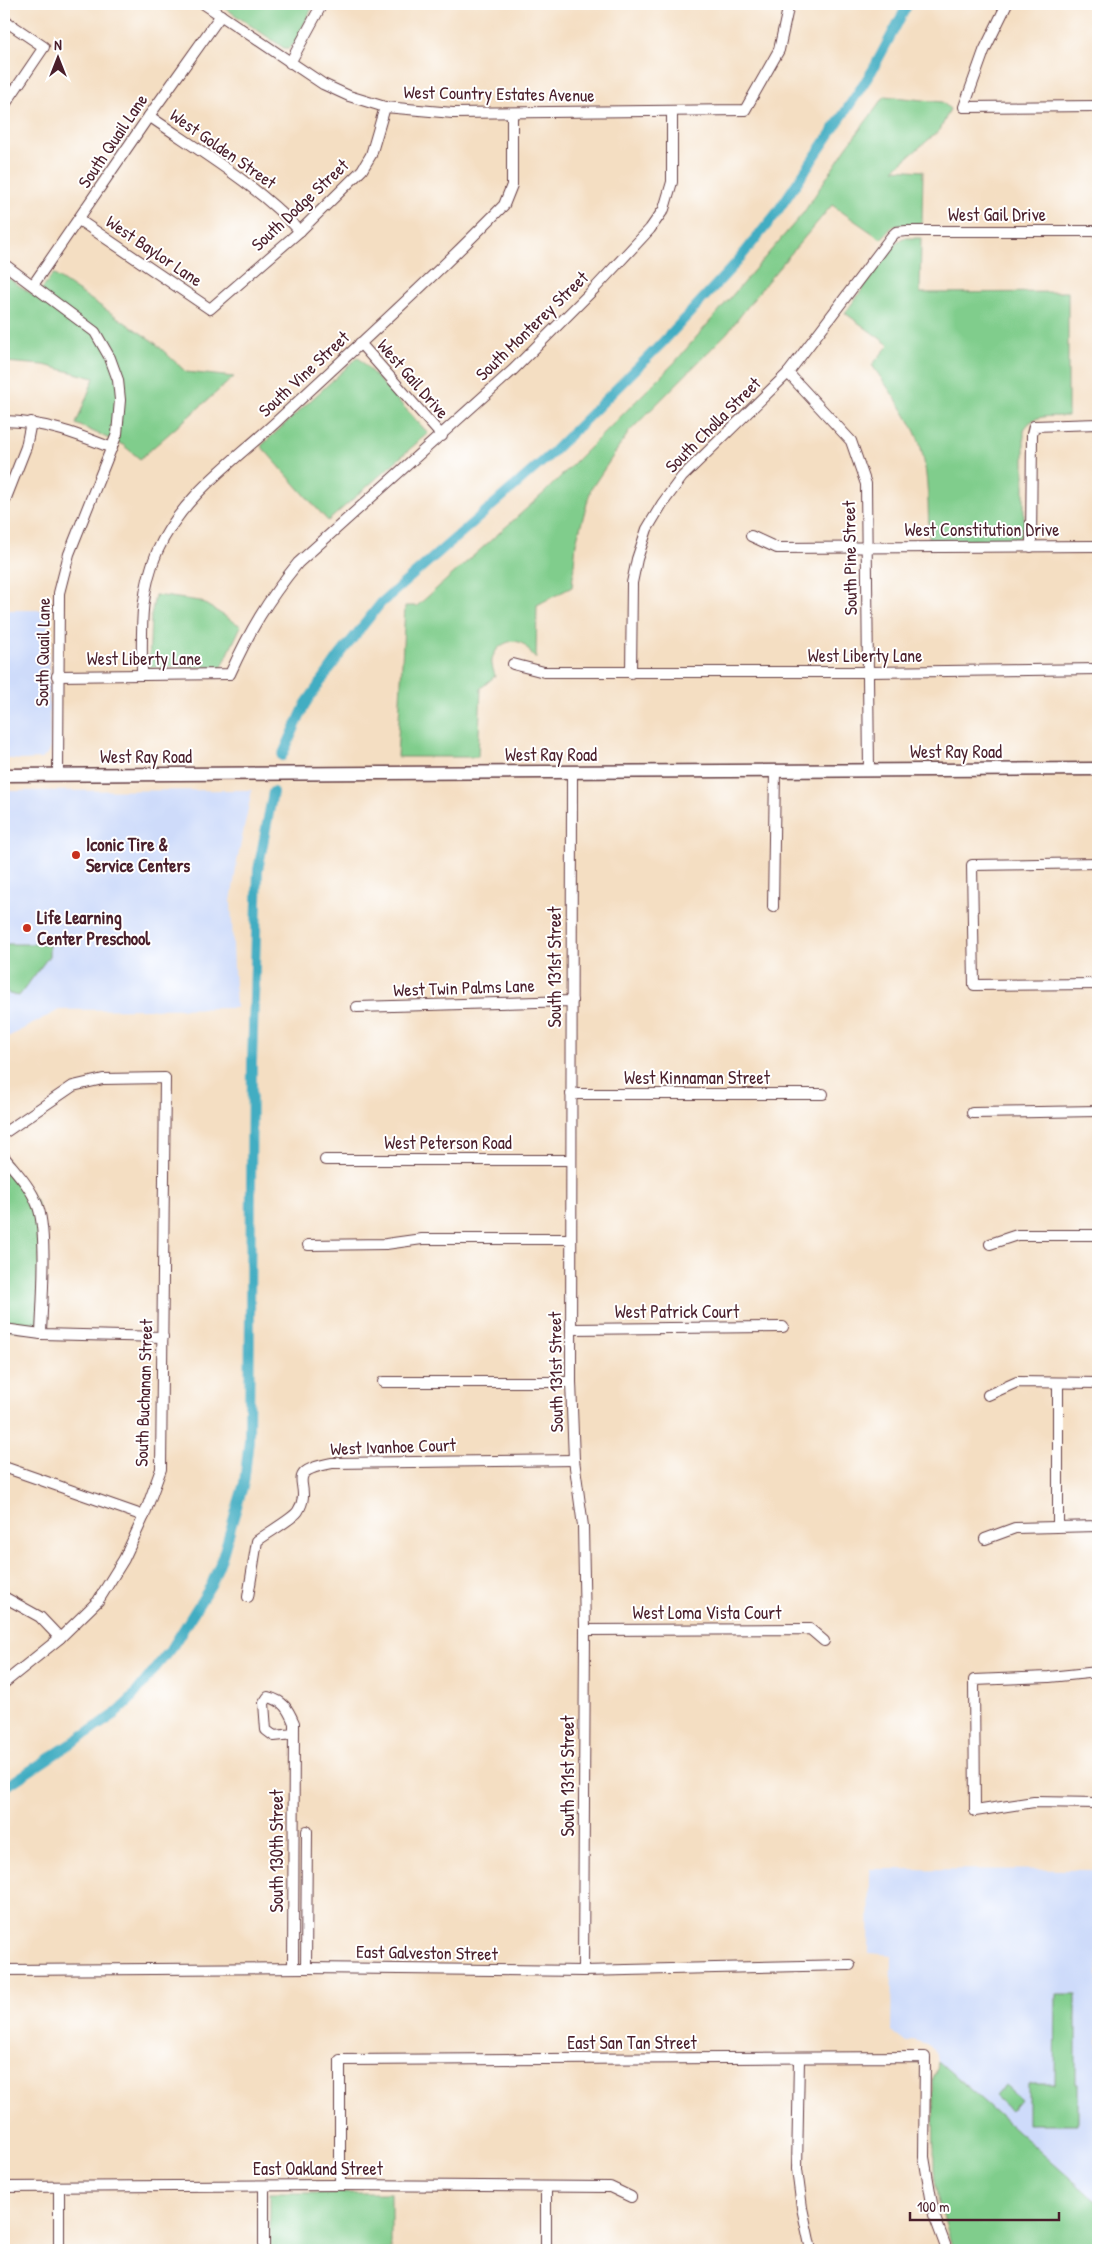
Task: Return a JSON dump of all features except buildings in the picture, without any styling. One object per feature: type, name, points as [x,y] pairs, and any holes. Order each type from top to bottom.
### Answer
[{"type":"main road","name":"West Ray Road","points":[[4,775],[1098,769]]},
{"type":"street","name":"West Country Estates Avenue","points":[[204,4],[324,84],[349,96],[385,107],[428,112],[672,112]]},
{"type":"street","points":[[290,63],[322,4]]},
{"type":"street","points":[[672,112],[745,110],[779,50],[789,4]]},
{"type":"street","points":[[1007,4],[984,51],[964,107],[1098,106]]},
{"type":"street","name":"South Quail Lane","points":[[33,285],[220,15]]},
{"type":"street","points":[[4,20],[44,47],[4,106]]},
{"type":"street","name":"South Dodge Street","points":[[210,309],[300,231],[362,170],[371,155],[385,107]]},
{"type":"street","name":"South Monterey Street","points":[[230,674],[250,630],[274,591],[298,563],[442,436],[527,356],[596,287],[650,229],[664,209],[672,182],[672,112]]},
{"type":"street","name":"South Vine Street","points":[[142,675],[142,607],[158,552],[175,521],[210,481],[255,442],[504,205],[512,185],[512,113]]},
{"type":"street","name":"West Golden Street","points":[[149,116],[250,185],[279,209],[300,231]]},
{"type":"street","name":"West Baylor Lane","points":[[79,220],[210,309]]},
{"type":"street","name":"West Gail Drive","points":[[896,232],[1098,231]]},
{"type":"street","name":"South Cholla Street","points":[[631,673],[632,583],[637,559],[647,529],[662,504],[682,477],[788,374],[896,232]]},
{"type":"street","name":"South Quail Lane","points":[[4,264],[95,332],[110,358],[118,380],[119,419],[112,448],[69,554],[59,593],[57,676],[58,775]]},
{"type":"street","name":"West Gail Drive","points":[[360,343],[442,436]]},
{"type":"street","name":"South Pine Street","points":[[788,374],[851,442],[866,484],[869,770]]},
{"type":"street","points":[[4,421],[31,422],[73,433],[112,448]]},
{"type":"street","points":[[4,503],[26,447],[31,422]]},
{"type":"street","points":[[1031,546],[1032,434],[1034,426],[1098,424]]},
{"type":"street","name":"West Constitution Drive","points":[[751,536],[777,548],[1098,546]]},
{"type":"street","name":"West Liberty Lane","points":[[513,664],[544,672],[631,673],[1098,669]]},
{"type":"street","name":"West Liberty Lane","points":[[57,676],[230,674]]},
{"type":"street","points":[[773,907],[775,770]]},
{"type":"street","name":"South 131st Street","points":[[572,772],[570,1382],[574,1460],[583,1526],[585,1630],[583,1971]]},
{"type":"street","points":[[1098,863],[972,865],[974,985],[1098,984]]},
{"type":"street","name":"West Twin Palms Lane","points":[[357,1007],[572,1001]]},
{"type":"street","name":"South Buchanan Street","points":[[4,1133],[73,1086],[103,1079],[165,1078],[160,1469],[144,1516],[124,1559],[98,1601],[60,1638],[4,1683]]},
{"type":"street","name":"West Kinnaman Street","points":[[571,1094],[823,1094]]},
{"type":"street","points":[[972,1113],[1098,1111]]},
{"type":"street","points":[[4,1157],[38,1204],[42,1224],[41,1334]]},
{"type":"street","name":"West Peterson Road","points":[[325,1160],[571,1160]]},
{"type":"street","points":[[990,1244],[1017,1235],[1098,1235]]},
{"type":"street","points":[[308,1245],[386,1244],[422,1239],[571,1239]]},
{"type":"street","name":"West Patrick Court","points":[[571,1329],[784,1327]]},
{"type":"street","points":[[4,1329],[41,1334],[163,1337]]},
{"type":"street","points":[[383,1382],[570,1382]]},
{"type":"street","points":[[988,1395],[1017,1382],[1098,1383]]},
{"type":"street","points":[[1058,1384],[1058,1526]]},
{"type":"street","name":"West Ivanhoe Court","points":[[248,1597],[257,1542],[297,1513],[302,1504],[302,1478],[304,1472],[310,1467],[332,1463],[574,1460]]},
{"type":"street","points":[[4,1467],[144,1516]]},
{"type":"street","points":[[985,1539],[1015,1528],[1098,1526]]},
{"type":"street","points":[[4,1597],[40,1617],[60,1638]]},
{"type":"street","name":"West Loma Vista Court","points":[[585,1630],[810,1629],[824,1641]]},
{"type":"street","points":[[1098,1672],[974,1680],[975,1811],[1034,1802],[1098,1803]]},
{"type":"street","name":"South 130th Street","points":[[293,1968],[294,1734]]},
{"type":"street","points":[[306,1968],[307,1831]]},
{"type":"street","name":"East Galveston Street","points":[[4,1970],[306,1968],[583,1971],[850,1965]]},
{"type":"street","name":"East San Tan Street","points":[[340,2185],[340,2060],[925,2057],[924,2157],[934,2215],[947,2250]]},
{"type":"street","points":[[799,2059],[797,2169],[802,2208],[811,2250]]},
{"type":"street","name":"East Oakland Street","points":[[4,2187],[340,2185],[610,2187],[630,2197]]},
{"type":"street","points":[[264,2186],[264,2250]]},
{"type":"street","points":[[59,2187],[59,2250]]},
{"type":"street","points":[[546,2187],[546,2250]]},
{"type":"shaded area","points":[[4,610],[48,610],[50,746],[49,752],[42,759],[20,760],[4,758]]},
{"type":"shaded area","points":[[252,790],[231,902],[236,1008],[59,1010],[4,1039],[4,791]]},
{"type":"shaded area","points":[[870,1869],[1098,1870],[1098,2203],[938,2061],[937,2055],[930,2045],[913,2040],[906,2043],[891,2031],[892,1955],[869,1953]]},
{"type":"green space","points":[[219,4],[314,4],[295,43],[289,48],[284,48]]},
{"type":"green space","points":[[885,96],[942,102],[950,109],[940,130],[894,169],[923,171],[922,223],[893,226],[881,239],[832,205],[766,283],[727,333],[629,432],[591,489],[576,543],[572,587],[537,605],[536,659],[523,644],[513,641],[504,644],[493,655],[492,664],[495,676],[481,688],[478,757],[397,757],[405,606],[417,606],[544,493],[675,362],[804,212],[846,148]]},
{"type":"green space","points":[[903,238],[921,238],[920,293],[1068,292],[1068,416],[1037,418],[1024,430],[1024,531],[1022,536],[1012,541],[929,540],[927,482],[924,459],[918,438],[893,394],[872,365],[889,345],[845,313],[897,242]]},
{"type":"green space","points":[[53,274],[154,342],[186,372],[234,377],[140,459],[123,445],[76,424],[94,378],[44,365],[4,362],[4,275],[36,297]]},
{"type":"green space","points":[[358,357],[428,433],[328,521],[261,446]]},
{"type":"green space","points":[[155,595],[200,601],[241,626],[222,667],[149,667],[151,616]]},
{"type":"green space","points":[[4,944],[49,944],[49,956],[19,996],[9,994],[4,987]]},
{"type":"green space","points":[[4,1157],[38,1204],[41,1334],[4,1329]]},
{"type":"green space","points":[[1056,1994],[1076,1994],[1078,2124],[1028,2124],[1028,2084],[1055,2084]]},
{"type":"green space","points":[[938,2061],[1098,2203],[1098,2250],[953,2250],[937,2196],[934,2170],[933,2079],[937,2071]]},
{"type":"green space","points":[[1005,2085],[1021,2099],[1011,2111],[995,2096]]},
{"type":"green space","points":[[270,2193],[391,2193],[391,2250],[270,2250]]},
{"type":"waterway","points":[[282,756],[306,703],[339,656],[381,603],[550,455],[661,344],[736,263],[775,215],[845,112],[872,71],[908,4]]},
{"type":"waterway","points":[[4,1788],[114,1715],[130,1700],[173,1646],[211,1585],[222,1558],[244,1483],[249,1440],[252,1062],[258,870],[273,792]]},
{"type":"place","name":"Iconic Tire & Service Centers","points":[[76,855]]},
{"type":"place","name":"Life Learning Center Preschool","points":[[27,928]]}]
